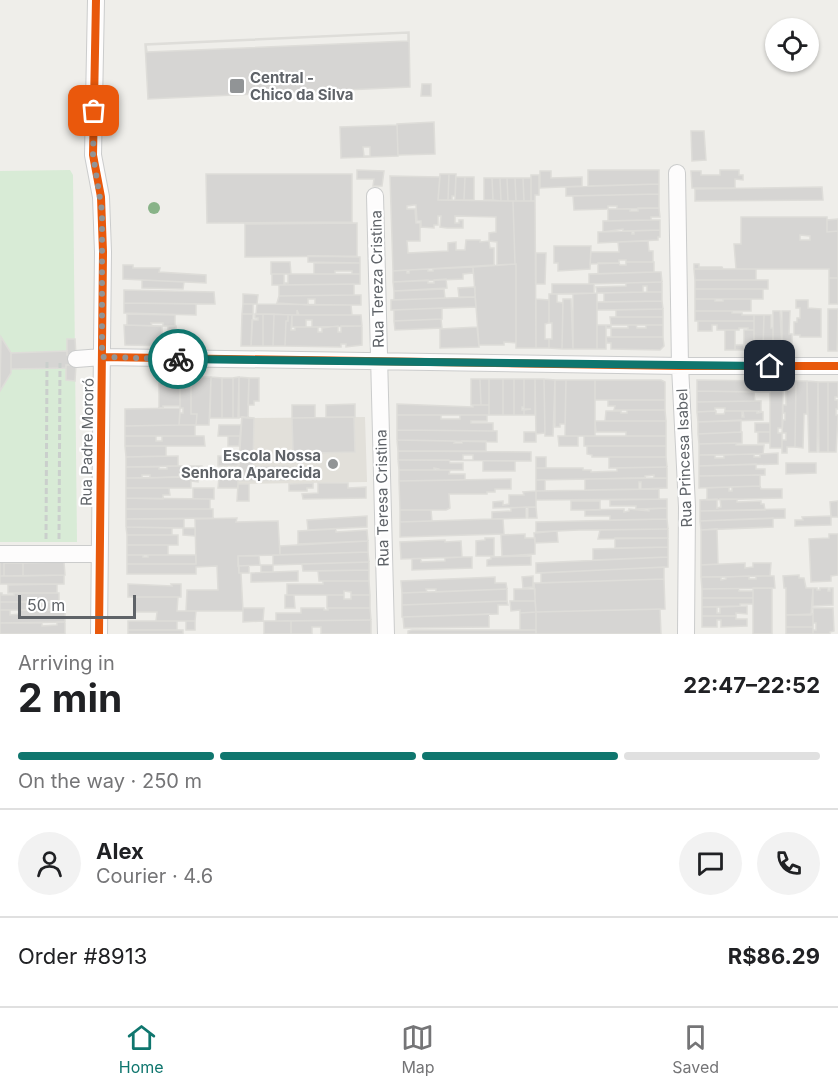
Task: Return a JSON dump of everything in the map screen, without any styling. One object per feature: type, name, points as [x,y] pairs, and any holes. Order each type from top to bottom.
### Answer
[{"type":"street","name":"Rua Padre Mororó","points":[[96,0],[93,155],[102,211],[99,634]]},
{"type":"street","name":"Rua Princesa Isabel","points":[[677,173],[680,366],[687,507],[686,634]]},
{"type":"street","name":"Rua Tereza Cristina","points":[[375,196],[379,362]]},
{"type":"street","points":[[68,360],[102,357],[680,366],[838,366]]},
{"type":"street","name":"Rua Teresa Cristina","points":[[379,362],[386,634]]},
{"type":"street","points":[[0,554],[99,554]]},
{"type":"path","points":[[58,541],[68,360]]},
{"type":"path","points":[[46,541],[47,362]]},
{"type":"shaded area","points":[[365,417],[367,482],[237,484],[241,418]]},
{"type":"green space","points":[[70,170],[73,175],[77,542],[0,542],[0,171]]},
{"type":"building","points":[[409,32],[410,87],[148,99],[145,44]],"holes":[[[408,33],[408,41],[147,52],[146,45]]]},
{"type":"building","points":[[422,84],[431,84],[431,96],[421,96]]},
{"type":"building","points":[[434,122],[435,154],[398,155],[397,124]]},
{"type":"building","points":[[397,125],[398,156],[341,158],[340,127]],"holes":[[[363,147],[370,147],[370,156],[364,156]]]},
{"type":"building","points":[[691,131],[704,131],[706,160],[692,161]]},
{"type":"building","points":[[357,170],[384,171],[382,186],[373,186],[374,179],[357,179]]},
{"type":"building","points":[[588,170],[659,170],[659,184],[588,186]]},
{"type":"building","points":[[720,170],[739,170],[739,175],[743,175],[743,180],[735,179],[735,188],[692,188],[691,171],[701,171],[701,175],[720,175]]},
{"type":"building","points":[[540,171],[551,171],[551,178],[582,177],[582,186],[540,188]]},
{"type":"building","points":[[206,174],[352,174],[352,222],[207,223]]},
{"type":"building","points":[[440,174],[449,174],[448,200],[438,200]]},
{"type":"building","points":[[449,174],[456,174],[455,196],[452,196],[452,200],[448,200]]},
{"type":"building","points":[[531,175],[539,175],[539,195],[535,195],[535,201],[531,201]]},
{"type":"building","points":[[390,176],[440,177],[438,200],[513,201],[515,264],[497,265],[497,242],[489,241],[490,248],[494,248],[494,265],[393,271]],"holes":[[[416,205],[417,221],[421,221],[421,227],[434,228],[434,225],[438,225],[438,216],[441,216],[440,227],[447,228],[463,228],[463,220],[455,223],[455,216],[496,217],[496,232],[489,233],[489,241],[466,240],[465,250],[456,250],[456,242],[448,243],[448,251],[408,253],[407,241],[420,241],[420,223],[416,223],[415,209],[407,209],[407,206]]]},
{"type":"building","points":[[456,177],[465,177],[464,200],[455,200]]},
{"type":"building","points":[[465,177],[474,177],[474,200],[464,200]]},
{"type":"building","points":[[484,178],[492,178],[493,200],[484,200]]},
{"type":"building","points":[[492,178],[500,178],[501,201],[493,200]]},
{"type":"building","points":[[500,178],[507,178],[508,201],[501,201]]},
{"type":"building","points":[[507,178],[515,178],[516,201],[508,201]]},
{"type":"building","points":[[515,178],[523,178],[524,201],[516,201]]},
{"type":"building","points":[[523,178],[531,178],[531,201],[524,201]]},
{"type":"building","points":[[659,184],[659,194],[566,196],[566,187]]},
{"type":"building","points":[[822,187],[823,200],[695,201],[695,189]]},
{"type":"building","points":[[659,194],[659,208],[617,209],[617,206],[608,206],[608,209],[574,210],[573,196]]},
{"type":"building","points":[[513,201],[535,201],[536,348],[516,348]]},
{"type":"building","points":[[638,208],[659,208],[660,217],[651,217],[651,220],[608,221],[608,209],[638,211]]},
{"type":"building","points":[[741,217],[827,217],[827,232],[838,231],[838,278],[829,278],[829,269],[736,269],[734,244],[741,244]],"holes":[[[800,235],[810,236],[810,240],[800,240]]]},
{"type":"building","points":[[838,219],[838,231],[827,232],[827,220]]},
{"type":"building","points":[[660,220],[660,230],[623,231],[623,229],[603,232],[603,221]]},
{"type":"building","points":[[357,223],[357,256],[245,257],[245,224]]},
{"type":"building","points":[[660,230],[658,240],[598,243],[598,232],[632,231],[634,234],[634,231]]},
{"type":"building","points":[[648,241],[649,251],[653,251],[653,262],[619,260],[619,263],[590,264],[591,252],[619,252],[618,242]]},
{"type":"building","points":[[554,246],[591,246],[590,269],[558,271],[558,263],[554,263]]},
{"type":"building","points":[[536,253],[546,253],[545,284],[536,284]]},
{"type":"building","points":[[308,256],[360,257],[360,263],[308,262]]},
{"type":"building","points":[[271,262],[290,262],[291,274],[271,274]]},
{"type":"building","points":[[626,262],[654,262],[654,272],[598,274],[598,263],[626,265]]},
{"type":"building","points":[[314,263],[360,263],[360,274],[352,274],[352,271],[335,271],[335,274],[314,274]]},
{"type":"building","points":[[516,264],[516,343],[479,345],[473,267]]},
{"type":"building","points":[[694,264],[699,264],[699,267],[722,267],[723,269],[694,269]]},
{"type":"building","points":[[123,265],[133,265],[133,268],[160,268],[159,272],[206,275],[206,283],[123,279]]},
{"type":"building","points":[[473,267],[473,273],[463,274],[463,279],[393,282],[393,271],[407,270],[409,273],[409,270],[433,271],[433,269]]},
{"type":"building","points":[[694,269],[756,269],[756,280],[695,280]]},
{"type":"building","points":[[661,272],[662,282],[589,284],[589,274]]},
{"type":"building","points":[[272,274],[284,274],[284,285],[272,285]]},
{"type":"building","points":[[288,274],[360,274],[360,284],[285,285],[288,283]]},
{"type":"building","points":[[829,278],[838,278],[838,304],[829,304]]},
{"type":"building","points":[[446,279],[447,288],[394,291],[393,282],[428,280],[428,283],[434,283],[434,280]]},
{"type":"building","points":[[142,280],[184,282],[183,289],[142,288]]},
{"type":"building","points":[[695,280],[768,280],[768,289],[695,289]]},
{"type":"building","points":[[662,282],[662,292],[647,292],[647,286],[643,286],[643,292],[597,293],[596,287],[626,286],[626,283]]},
{"type":"building","points":[[354,284],[354,295],[279,296],[279,285]]},
{"type":"building","points":[[552,284],[594,284],[594,293],[552,294]]},
{"type":"building","points":[[475,287],[475,297],[459,297],[458,288]]},
{"type":"building","points":[[444,289],[445,298],[394,300],[394,291]]},
{"type":"building","points":[[695,289],[763,289],[763,299],[695,299]]},
{"type":"building","points":[[124,290],[214,292],[215,304],[124,303]]},
{"type":"building","points":[[662,292],[662,301],[604,302],[604,293]]},
{"type":"building","points":[[597,293],[597,349],[573,349],[573,294]]},
{"type":"building","points":[[243,294],[258,295],[257,304],[243,304]]},
{"type":"building","points":[[549,294],[557,294],[557,302],[563,303],[562,349],[549,348],[549,339],[552,339],[552,323],[549,323]]},
{"type":"building","points":[[361,295],[361,305],[315,305],[315,299],[308,299],[308,305],[277,303],[279,296]]},
{"type":"building","points":[[475,297],[476,307],[391,310],[391,300]]},
{"type":"building","points":[[536,299],[549,300],[549,323],[545,324],[545,339],[549,339],[549,348],[536,348]]},
{"type":"building","points":[[563,299],[571,299],[573,349],[562,349]]},
{"type":"building","points":[[695,299],[723,301],[723,299],[751,299],[751,311],[695,311]]},
{"type":"building","points":[[796,300],[808,300],[808,308],[821,309],[821,337],[794,335],[794,322],[800,318],[800,308],[796,308]]},
{"type":"building","points":[[662,301],[663,309],[597,310],[597,302]]},
{"type":"building","points":[[124,303],[196,304],[196,315],[124,313]]},
{"type":"building","points":[[243,304],[253,304],[253,314],[242,314]]},
{"type":"building","points":[[257,304],[351,305],[352,315],[299,315],[297,310],[297,315],[256,314]]},
{"type":"building","points":[[442,308],[442,319],[394,321],[394,310]]},
{"type":"building","points":[[663,309],[663,317],[616,317],[616,310]]},
{"type":"building","points":[[828,309],[838,309],[837,351],[828,351]]},
{"type":"building","points":[[695,311],[732,311],[732,313],[742,313],[742,315],[754,315],[754,321],[695,321]]},
{"type":"building","points":[[773,311],[780,311],[782,351],[773,351]]},
{"type":"building","points":[[782,311],[790,311],[789,334],[792,334],[792,351],[782,351]]},
{"type":"building","points":[[127,314],[175,315],[175,326],[163,326],[163,323],[151,323],[152,326],[127,325]]},
{"type":"building","points":[[242,314],[253,314],[251,346],[241,346]]},
{"type":"building","points":[[255,314],[263,314],[263,346],[251,346],[252,320],[258,320]]},
{"type":"building","points":[[263,314],[274,314],[273,346],[263,346]]},
{"type":"building","points":[[274,314],[288,315],[285,346],[273,346]]},
{"type":"building","points":[[288,315],[292,315],[291,330],[295,330],[295,327],[318,327],[318,332],[322,332],[322,328],[338,326],[338,332],[341,332],[341,326],[362,326],[362,345],[285,346]]},
{"type":"building","points":[[292,315],[361,315],[362,326],[312,327],[312,320],[306,320],[306,327],[292,327]]},
{"type":"building","points":[[754,315],[764,315],[763,350],[754,351]]},
{"type":"building","points":[[764,315],[771,315],[773,351],[763,350]]},
{"type":"building","points":[[610,317],[663,317],[663,325],[611,325]]},
{"type":"building","points":[[441,319],[442,328],[395,330],[394,321]]},
{"type":"building","points":[[698,321],[754,321],[754,330],[739,328],[739,330],[717,330],[717,325],[712,325],[712,331],[698,331]]},
{"type":"building","points":[[124,325],[162,326],[162,339],[171,337],[171,333],[168,333],[168,326],[176,326],[177,346],[125,345]]},
{"type":"building","points":[[597,325],[606,325],[606,349],[597,349]]},
{"type":"building","points":[[628,325],[636,325],[637,328],[646,328],[646,325],[663,325],[663,337],[611,337],[611,328],[628,328]]},
{"type":"building","points":[[477,327],[479,347],[440,348],[440,329]]},
{"type":"building","points":[[725,330],[735,330],[735,350],[725,350]]},
{"type":"building","points":[[744,330],[754,330],[754,351],[744,350]]},
{"type":"building","points":[[1,337],[11,353],[11,373],[0,391]]},
{"type":"building","points":[[606,337],[663,337],[664,346],[660,350],[611,349],[611,343],[607,343]]},
{"type":"building","points":[[67,339],[75,339],[76,355],[67,355]]},
{"type":"building","points":[[735,345],[744,345],[744,350],[735,350]]},
{"type":"building","points":[[67,351],[67,355],[76,355],[76,365],[66,365],[66,368],[11,369],[11,353]]},
{"type":"building","points":[[66,365],[76,365],[75,381],[66,380]]},
{"type":"building","points":[[159,377],[180,377],[180,406],[159,408]]},
{"type":"building","points":[[180,377],[191,377],[191,414],[197,414],[196,425],[179,425],[180,413],[183,413],[183,408],[180,408]]},
{"type":"building","points":[[191,377],[211,377],[209,425],[196,425],[197,414],[191,414]]},
{"type":"building","points":[[211,377],[222,378],[222,418],[210,418]]},
{"type":"building","points":[[239,377],[249,378],[248,418],[238,417]]},
{"type":"building","points":[[239,377],[239,418],[233,418],[233,378]]},
{"type":"building","points":[[222,378],[233,378],[233,418],[222,418]]},
{"type":"building","points":[[249,378],[259,378],[259,401],[254,401],[254,405],[248,405]]},
{"type":"building","points":[[471,379],[480,379],[481,405],[471,405]]},
{"type":"building","points":[[480,379],[489,379],[489,405],[481,405]]},
{"type":"building","points":[[489,379],[503,379],[503,415],[489,415]]},
{"type":"building","points":[[503,379],[514,379],[514,415],[503,415]]},
{"type":"building","points":[[514,379],[524,379],[524,407],[522,410],[524,410],[524,415],[514,415]]},
{"type":"building","points":[[524,379],[535,379],[535,415],[524,415],[524,410],[531,409],[524,409]]},
{"type":"building","points":[[535,379],[544,379],[545,433],[536,434]]},
{"type":"building","points":[[544,379],[555,380],[553,436],[545,436]]},
{"type":"building","points":[[555,380],[566,380],[565,424],[560,424],[560,427],[555,427]]},
{"type":"building","points":[[566,380],[595,380],[595,436],[565,436]]},
{"type":"building","points":[[595,380],[661,380],[665,382],[665,400],[595,400]]},
{"type":"building","points":[[697,380],[770,381],[770,392],[697,391]]},
{"type":"building","points":[[783,381],[796,381],[795,447],[787,447],[787,453],[782,453],[782,440],[786,440],[786,433],[782,433],[783,420],[785,420],[783,405],[786,405],[786,390],[783,389]]},
{"type":"building","points":[[796,381],[807,381],[807,414],[804,414],[803,448],[795,447]]},
{"type":"building","points":[[807,381],[818,382],[817,452],[809,452]]},
{"type":"building","points":[[818,382],[828,382],[828,452],[819,452]]},
{"type":"building","points":[[828,382],[838,382],[838,397],[835,397],[835,400],[838,400],[836,452],[828,452]]},
{"type":"building","points":[[770,388],[783,389],[782,428],[778,428],[778,433],[782,433],[782,448],[770,448]]},
{"type":"building","points":[[697,391],[754,392],[755,401],[697,402]]},
{"type":"building","points":[[608,400],[665,400],[665,410],[614,410],[615,406],[608,406]]},
{"type":"building","points":[[761,401],[761,411],[725,411],[725,408],[715,408],[715,411],[697,412],[697,402]]},
{"type":"building","points":[[355,404],[355,417],[326,417],[326,405]]},
{"type":"building","points":[[397,404],[473,407],[473,405],[489,405],[489,415],[397,415]]},
{"type":"building","points":[[292,405],[315,405],[315,418],[292,418]]},
{"type":"building","points":[[180,408],[179,425],[125,426],[125,409]]},
{"type":"building","points":[[627,410],[665,410],[666,421],[605,421],[606,411],[627,413]]},
{"type":"building","points":[[716,411],[716,414],[724,414],[725,411],[742,411],[742,417],[744,417],[743,411],[763,412],[763,420],[698,422],[697,412]]},
{"type":"building","points":[[397,415],[441,415],[441,419],[460,419],[460,415],[487,415],[487,421],[471,421],[471,423],[493,423],[493,431],[397,430]]},
{"type":"building","points":[[242,417],[254,418],[253,467],[288,466],[288,480],[238,481]]},
{"type":"building","points":[[354,417],[355,452],[293,451],[292,418]]},
{"type":"building","points":[[741,420],[741,432],[698,434],[698,422]]},
{"type":"building","points":[[595,421],[666,421],[666,436],[626,436],[626,432],[596,432]]},
{"type":"building","points":[[755,423],[770,423],[770,432],[755,432]]},
{"type":"building","points":[[195,425],[195,436],[125,436],[125,426]]},
{"type":"building","points":[[219,425],[241,425],[240,436],[218,436]]},
{"type":"building","points":[[397,430],[497,431],[497,442],[397,440]]},
{"type":"building","points":[[524,432],[536,432],[536,442],[524,442]]},
{"type":"building","points":[[742,432],[742,443],[699,444],[698,434]]},
{"type":"building","points":[[758,432],[770,432],[770,443],[758,443]]},
{"type":"building","points":[[125,436],[156,436],[156,441],[162,441],[162,436],[204,436],[205,446],[125,446]]},
{"type":"building","points":[[228,436],[240,436],[239,446],[228,446]]},
{"type":"building","points":[[558,436],[578,436],[578,446],[559,446]]},
{"type":"building","points":[[584,436],[666,436],[666,446],[584,446]]},
{"type":"building","points":[[397,440],[455,441],[454,443],[486,441],[486,451],[398,451]]},
{"type":"building","points":[[736,443],[736,445],[764,445],[763,454],[699,455],[699,444]]},
{"type":"building","points":[[125,446],[166,446],[166,456],[126,457]]},
{"type":"building","points":[[587,446],[666,446],[666,457],[592,457],[587,454]]},
{"type":"building","points":[[398,451],[531,452],[531,461],[398,460]],"holes":[[[463,455],[473,455],[473,460],[463,460]]]},
{"type":"building","points":[[778,453],[778,464],[699,466],[699,455],[715,455],[715,458],[724,458],[724,455],[754,454],[754,457],[760,457],[760,454]]},
{"type":"building","points":[[178,456],[178,466],[126,467],[126,457]]},
{"type":"building","points":[[218,456],[239,456],[238,466],[218,466]]},
{"type":"building","points":[[536,457],[546,457],[546,468],[536,468]]},
{"type":"building","points":[[609,457],[666,457],[667,467],[609,468]]},
{"type":"building","points":[[398,460],[449,460],[450,463],[463,463],[463,470],[434,468],[434,470],[399,470]]},
{"type":"building","points":[[483,461],[515,461],[515,471],[483,471]]},
{"type":"building","points":[[786,463],[816,463],[816,473],[786,474]]},
{"type":"building","points":[[756,464],[756,469],[765,469],[765,475],[699,476],[699,466]]},
{"type":"building","points":[[167,466],[202,466],[203,474],[179,474],[179,477],[150,478],[150,475],[142,475],[142,478],[126,478],[126,467],[167,469]]},
{"type":"building","points":[[667,467],[667,478],[654,478],[654,475],[645,476],[645,478],[536,480],[536,468],[583,468],[591,472],[617,471],[617,468]]},
{"type":"building","points":[[399,470],[450,470],[449,474],[465,474],[465,480],[399,481]]},
{"type":"building","points":[[760,475],[760,486],[699,488],[699,476]]},
{"type":"building","points":[[198,477],[198,482],[191,481],[191,488],[126,488],[126,478]]},
{"type":"building","points":[[219,477],[238,477],[238,488],[218,488]]},
{"type":"building","points":[[667,478],[667,488],[641,489],[641,482],[639,482],[639,489],[585,490],[585,479]]},
{"type":"building","points":[[511,479],[511,489],[495,489],[495,492],[487,492],[487,494],[449,494],[450,508],[446,510],[400,510],[399,481]]},
{"type":"building","points":[[536,480],[545,480],[545,491],[536,491]]},
{"type":"building","points":[[313,483],[313,488],[307,488],[307,491],[289,491],[289,484]]},
{"type":"building","points":[[318,483],[348,483],[348,488],[366,487],[366,498],[303,499],[302,494],[318,493]]},
{"type":"building","points":[[238,484],[249,484],[249,501],[237,501]]},
{"type":"building","points":[[760,486],[761,489],[782,489],[782,498],[707,500],[707,488],[729,487],[729,491],[732,491],[732,487]]},
{"type":"building","points":[[126,488],[169,488],[170,495],[163,495],[163,499],[126,498]]},
{"type":"building","points":[[193,488],[214,488],[214,499],[193,499]]},
{"type":"building","points":[[659,489],[659,499],[536,500],[536,491]]},
{"type":"building","points":[[536,491],[536,507],[493,508],[493,502],[503,501],[503,505],[509,504],[509,495],[524,495],[523,492]]},
{"type":"building","points":[[126,498],[210,499],[210,509],[126,509]]},
{"type":"building","points":[[667,499],[667,508],[636,509],[636,506],[610,506],[610,500]]},
{"type":"building","points":[[717,499],[717,508],[721,507],[720,499],[737,499],[737,502],[761,501],[765,510],[700,511],[700,500]]},
{"type":"building","points":[[571,501],[600,501],[600,510],[571,510]]},
{"type":"building","points":[[838,501],[838,517],[831,517],[830,502]]},
{"type":"building","points":[[526,507],[526,518],[492,519],[492,512]]},
{"type":"building","points":[[528,507],[536,507],[537,518],[528,518]]},
{"type":"building","points":[[667,508],[667,519],[610,520],[610,516],[585,516],[585,510],[624,509],[624,512],[629,509],[649,511],[649,509]]},
{"type":"building","points":[[126,509],[213,509],[213,518],[126,519]]},
{"type":"building","points":[[785,509],[785,518],[700,521],[700,511]]},
{"type":"building","points":[[400,510],[431,510],[432,521],[400,522]]},
{"type":"building","points":[[367,516],[367,527],[308,530],[307,520]]},
{"type":"building","points":[[831,516],[831,525],[795,526],[795,520],[803,520],[802,517]]},
{"type":"building","points":[[237,518],[236,522],[278,521],[280,555],[238,556],[243,611],[186,611],[187,590],[218,590],[217,566],[196,567],[196,574],[127,574],[127,564],[196,564],[195,519]]},
{"type":"building","points":[[773,518],[773,527],[701,530],[700,521]]},
{"type":"building","points":[[126,519],[184,519],[184,528],[126,527]]},
{"type":"building","points":[[503,519],[504,534],[400,537],[400,522]]},
{"type":"building","points":[[667,519],[668,529],[536,532],[536,522]]},
{"type":"building","points":[[126,527],[172,528],[172,535],[127,535]]},
{"type":"building","points":[[183,528],[195,528],[195,536],[183,535]]},
{"type":"building","points":[[336,529],[336,532],[367,530],[368,541],[298,544],[298,531]]},
{"type":"building","points":[[668,529],[668,538],[598,539],[600,530]]},
{"type":"building","points":[[717,529],[718,564],[701,565],[701,530]]},
{"type":"building","points":[[557,531],[558,542],[535,543],[534,533]]},
{"type":"building","points":[[525,534],[525,538],[535,538],[535,554],[502,556],[501,535]]},
{"type":"building","points":[[829,534],[838,534],[838,575],[831,576],[831,581],[811,582],[809,539],[829,538]]},
{"type":"building","points":[[127,535],[178,535],[178,545],[127,545]]},
{"type":"building","points":[[485,538],[494,538],[494,556],[476,556],[476,541],[485,540]]},
{"type":"building","points":[[615,538],[668,538],[668,547],[615,548]]},
{"type":"building","points":[[445,540],[445,542],[461,541],[462,557],[401,559],[400,542]]},
{"type":"building","points":[[368,541],[368,552],[280,555],[280,546]]},
{"type":"building","points":[[127,545],[168,545],[168,555],[127,555]]},
{"type":"building","points":[[668,547],[668,557],[593,560],[593,549]]},
{"type":"building","points":[[368,552],[369,562],[273,565],[273,555]]},
{"type":"building","points":[[127,555],[148,557],[148,555],[196,555],[196,564],[127,564]]},
{"type":"building","points":[[238,556],[259,556],[260,565],[238,566]]},
{"type":"building","points":[[531,556],[531,565],[487,566],[487,560],[491,557]]},
{"type":"building","points":[[472,557],[472,568],[412,570],[412,559],[421,559],[421,562]]},
{"type":"building","points":[[668,557],[668,567],[536,573],[536,563]]},
{"type":"building","points":[[0,562],[4,562],[4,576],[0,576]]},
{"type":"building","points":[[64,562],[65,575],[23,576],[23,563]]},
{"type":"building","points":[[369,562],[369,570],[303,571],[302,564]]},
{"type":"building","points":[[4,563],[23,563],[23,576],[4,576]]},
{"type":"building","points":[[745,563],[745,568],[753,567],[753,563],[771,563],[770,576],[701,577],[701,565]]},
{"type":"building","points":[[261,565],[273,565],[273,572],[261,572]]},
{"type":"building","points":[[239,566],[249,566],[249,573],[239,573]]},
{"type":"building","points":[[664,567],[664,579],[541,583],[541,573]]},
{"type":"building","points":[[369,570],[369,581],[319,581],[318,571]]},
{"type":"building","points":[[298,571],[298,581],[251,582],[251,573]]},
{"type":"building","points":[[64,575],[64,584],[0,584],[0,576]]},
{"type":"building","points":[[799,575],[799,578],[804,578],[806,588],[813,588],[811,615],[786,615],[786,588],[784,588],[783,576]]},
{"type":"building","points":[[533,576],[533,587],[523,588],[522,577]]},
{"type":"building","points":[[749,576],[749,579],[756,579],[756,576],[774,576],[775,588],[702,589],[701,577],[721,577],[721,580],[726,577]]},
{"type":"building","points":[[495,577],[495,583],[506,583],[507,589],[436,592],[436,589],[426,589],[427,592],[402,593],[401,581]]},
{"type":"building","points":[[664,579],[665,609],[536,612],[534,583]]},
{"type":"building","points":[[323,581],[369,581],[370,595],[351,595],[351,592],[344,591],[344,595],[287,595],[287,584],[323,584]]},
{"type":"building","points":[[57,584],[57,593],[8,593],[8,585]]},
{"type":"building","points":[[128,584],[172,586],[171,584],[181,584],[181,597],[128,597]]},
{"type":"building","points":[[753,588],[772,588],[772,634],[753,634]]},
{"type":"building","points":[[813,588],[820,590],[820,588],[828,588],[830,591],[830,588],[833,588],[833,605],[813,606]]},
{"type":"building","points":[[507,589],[507,601],[402,605],[402,593]]},
{"type":"building","points":[[514,589],[535,589],[535,601],[514,601]]},
{"type":"building","points":[[702,589],[753,591],[753,598],[702,598]]},
{"type":"building","points":[[0,593],[14,595],[14,593],[59,593],[59,602],[0,602]]},
{"type":"building","points":[[285,595],[294,595],[295,608],[285,608]]},
{"type":"building","points":[[327,595],[344,595],[344,599],[351,599],[351,595],[370,595],[370,608],[327,608]]},
{"type":"building","points":[[134,597],[178,597],[177,611],[196,611],[195,621],[156,621],[157,612],[134,612]]},
{"type":"building","points":[[702,598],[753,598],[753,604],[702,607]]},
{"type":"building","points":[[507,601],[508,605],[498,605],[498,614],[402,617],[402,605]]},
{"type":"building","points":[[510,601],[535,601],[536,612],[511,611]]},
{"type":"building","points":[[0,602],[64,602],[65,610],[0,610]]},
{"type":"building","points":[[747,606],[747,614],[702,616],[702,607],[717,607],[717,613],[720,613],[720,607]]},
{"type":"building","points":[[243,608],[264,608],[263,621],[243,622]]},
{"type":"building","points":[[301,608],[328,610],[328,608],[370,608],[371,620],[276,621],[276,613],[301,613]]},
{"type":"building","points":[[813,608],[833,608],[834,631],[830,634],[813,634],[813,630],[816,630],[816,623],[813,623]]},
{"type":"building","points":[[660,609],[661,634],[536,634],[536,612]]},
{"type":"building","points":[[0,610],[10,610],[10,615],[20,614],[20,610],[65,610],[65,622],[0,623]]},
{"type":"building","points":[[536,612],[536,630],[520,630],[520,613]]},
{"type":"building","points":[[489,614],[489,627],[404,628],[403,617]]},
{"type":"building","points":[[813,614],[813,627],[786,627],[786,615]]},
{"type":"building","points":[[702,616],[736,616],[736,619],[747,619],[747,626],[721,627],[721,620],[717,620],[717,627],[702,627]]},
{"type":"building","points":[[371,620],[371,634],[321,634],[321,627],[312,627],[312,634],[291,634],[291,621]]},
{"type":"building","points":[[128,621],[177,621],[177,630],[128,630]]},
{"type":"building","points":[[186,621],[195,621],[195,630],[186,630]]},
{"type":"building","points":[[264,621],[291,621],[291,634],[264,634]]},
{"type":"building","points":[[57,622],[65,622],[65,634],[0,634],[0,623],[42,623],[42,626],[57,625]]},
{"type":"building","points":[[786,627],[813,627],[813,634],[786,634]]},
{"type":"building","points":[[128,630],[183,630],[183,634],[128,634]]},
{"type":"building","points":[[536,630],[536,634],[408,634],[408,631]]},
{"type":"cycle path","points":[[96,0],[93,155],[101,197],[103,252],[99,634]]},
{"type":"cycle path","points":[[102,357],[680,366],[838,366]]},
{"type":"way so far","points":[[94,111],[93,155],[102,211],[102,357],[178,359]]},
{"type":"place","name":"Central - Chico da Silva","points":[[237,86]]},
{"type":"place","name":"Escola Nossa Senhora Aparecida","points":[[333,464]]},
{"type":"route","points":[[178,359],[770,366]]}]
